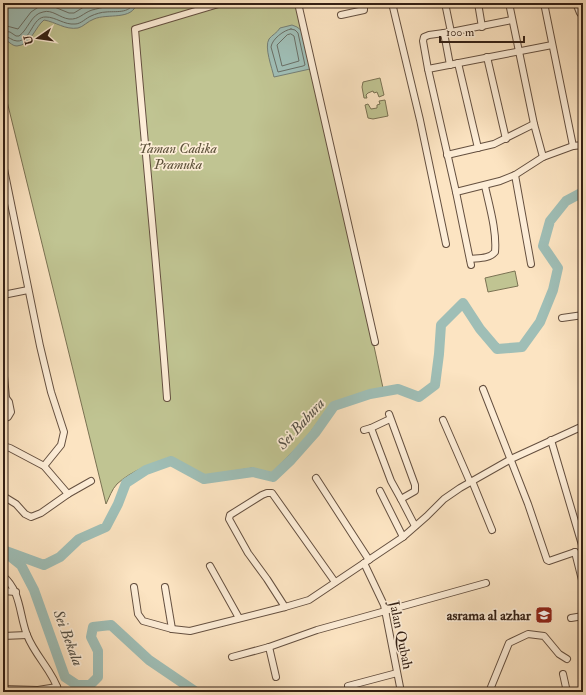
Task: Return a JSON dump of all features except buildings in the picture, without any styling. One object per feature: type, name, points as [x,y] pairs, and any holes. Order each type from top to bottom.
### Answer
[{"type":"street","points":[[167,398],[135,29],[222,3]]},
{"type":"street","points":[[298,3],[374,342]]},
{"type":"street","points":[[341,15],[364,10],[364,3]]},
{"type":"street","points":[[392,3],[420,120],[446,244]]},
{"type":"street","points":[[445,3],[450,65]]},
{"type":"street","points":[[478,3],[482,26]]},
{"type":"street","points":[[509,3],[534,124],[543,157]]},
{"type":"street","points":[[544,3],[574,146]]},
{"type":"street","points":[[576,3],[578,12],[583,13]]},
{"type":"street","points":[[485,186],[491,212],[496,252],[470,262],[456,192],[428,69],[424,39],[429,35],[447,33],[512,20]]},
{"type":"street","points":[[428,69],[552,45]]},
{"type":"street","points":[[487,57],[506,139]]},
{"type":"street","points":[[458,63],[478,148]]},
{"type":"street","points":[[447,155],[494,144],[534,124]]},
{"type":"street","points":[[456,192],[485,186],[515,175],[543,157],[574,146],[583,145]]},
{"type":"street","points":[[3,164],[28,290],[51,392],[64,432],[61,445],[44,466]]},
{"type":"street","points":[[515,175],[531,264]]},
{"type":"street","points":[[3,295],[28,290]]},
{"type":"street","points":[[562,318],[583,315]]},
{"type":"street","points":[[3,365],[4,401],[9,402],[11,412],[8,417],[3,419]]},
{"type":"street","points":[[483,389],[511,459],[547,560],[549,561],[575,552]]},
{"type":"street","points":[[401,499],[414,491],[415,485],[389,417],[368,429],[391,481],[415,526]]},
{"type":"street","points":[[443,420],[492,530]]},
{"type":"street","points":[[134,587],[138,614],[142,621],[172,629],[190,631],[308,600],[403,537],[447,497],[511,459],[583,426]]},
{"type":"street","points":[[551,440],[582,545],[575,548],[575,552],[583,584]]},
{"type":"street","points":[[3,446],[10,448],[44,466],[68,494]]},
{"type":"street","name":"Jalan Qubah","points":[[316,478],[366,562],[386,611],[401,692]]},
{"type":"street","points":[[3,496],[16,504],[25,514],[30,516],[41,513],[68,494],[91,481]]},
{"type":"street","points":[[380,491],[403,537]]},
{"type":"street","points":[[285,607],[248,553],[229,520],[230,515],[262,495],[272,493],[335,582]]},
{"type":"street","points":[[210,566],[239,618]]},
{"type":"street","points":[[3,576],[16,592],[27,635],[58,689],[3,689]]},
{"type":"street","points":[[232,657],[269,647],[317,630],[486,583]]},
{"type":"street","points":[[165,587],[172,629]]},
{"type":"street","points":[[3,591],[16,592]]},
{"type":"street","points":[[571,618],[583,616]]},
{"type":"street","points":[[489,692],[509,643],[528,634],[544,636],[559,654],[567,659]]},
{"type":"street","points":[[3,636],[27,635]]},
{"type":"street","points":[[269,647],[276,677]]},
{"type":"street","points":[[348,686],[397,673]]},
{"type":"street","points":[[563,674],[567,692]]},
{"type":"green space","name":"Taman Cadika Pramuka","points":[[3,3],[300,3],[383,388],[331,404],[306,438],[272,473],[252,468],[204,476],[171,457],[142,468],[123,479],[114,488],[106,504],[3,85]]},
{"type":"green space","points":[[380,78],[384,95],[379,97],[377,92],[374,93],[373,91],[366,95],[367,98],[364,98],[362,87],[363,82]]},
{"type":"green space","points":[[385,100],[388,116],[373,119],[368,118],[365,105],[368,104],[371,109],[377,108],[377,105],[380,104],[379,101]]},
{"type":"green space","points":[[515,271],[518,286],[488,292],[485,278]]},
{"type":"water","points":[[3,3],[137,3],[134,9],[130,12],[119,16],[100,17],[78,28],[69,28],[44,20],[26,42],[17,46],[3,40]]},
{"type":"water","points":[[292,25],[302,31],[310,69],[274,77],[267,47],[269,39],[280,28]]},
{"type":"waterway","name":"Sei Babura","points":[[3,550],[44,565],[60,557],[79,539],[106,527],[118,504],[126,483],[146,470],[171,461],[204,479],[253,472],[273,477],[291,460],[315,433],[334,406],[370,394],[398,389],[419,397],[435,385],[441,325],[463,303],[480,329],[497,349],[522,347],[540,322],[553,290],[558,268],[543,246],[550,221],[566,201],[583,192]]},
{"type":"waterway","name":"Sei Bekala","points":[[11,557],[21,565],[34,590],[65,677],[77,685],[90,685],[98,677],[98,651],[91,637],[93,627],[111,625],[149,660],[196,692]]},
{"type":"place","name":"asrama al azhar","points":[[544,615]]}]
